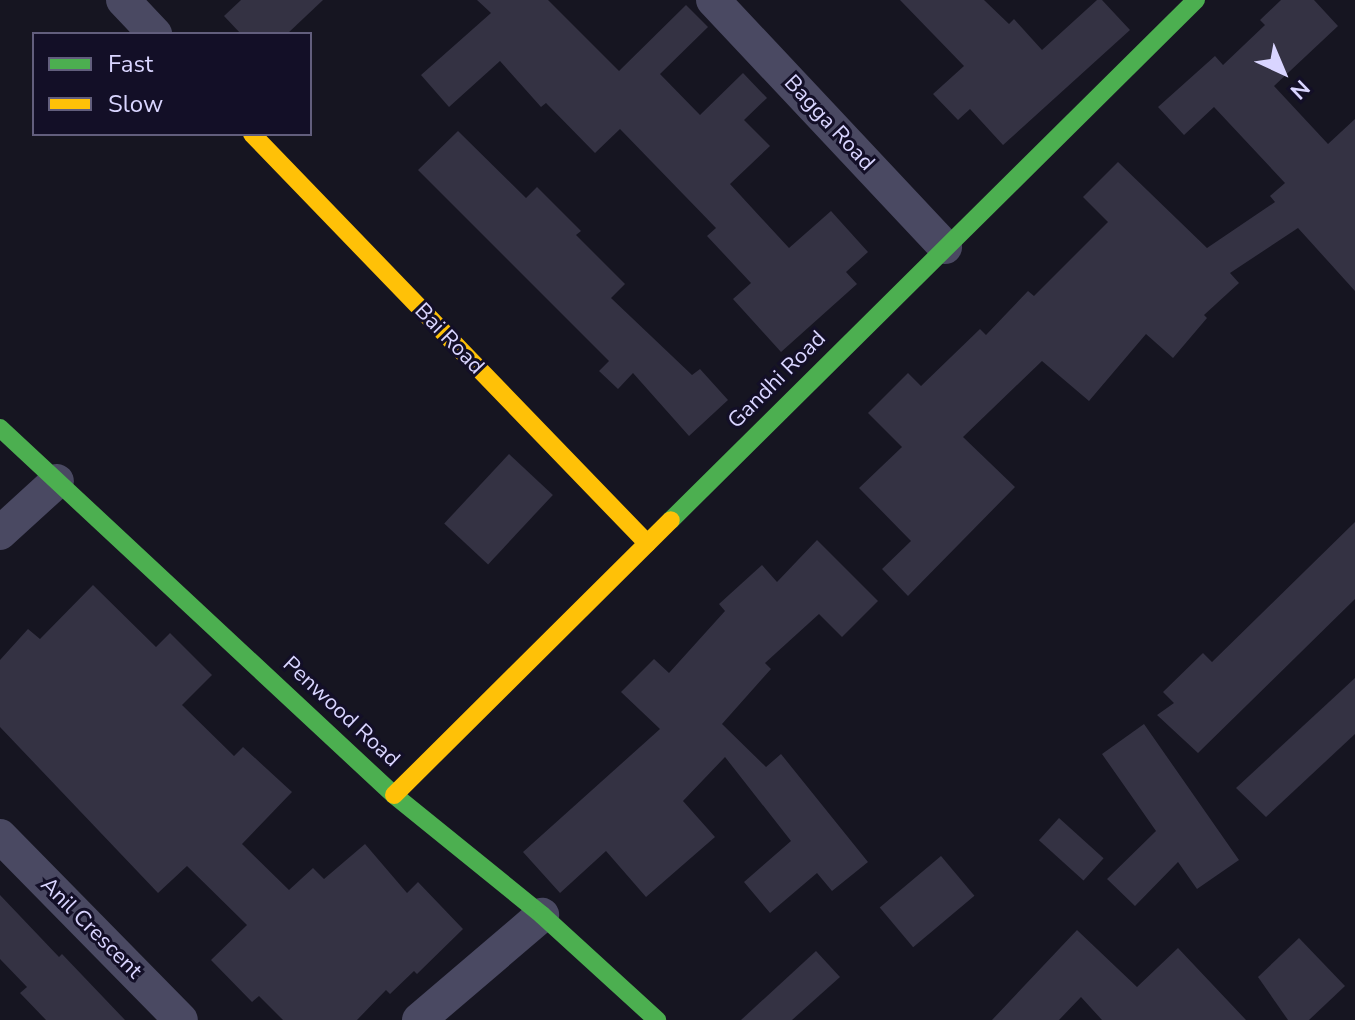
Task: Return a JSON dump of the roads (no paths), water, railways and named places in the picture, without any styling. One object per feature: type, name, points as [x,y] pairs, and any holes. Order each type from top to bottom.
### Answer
[{"type":"street","points":[[123,0],[153,32]]},
{"type":"street","name":"Bagga Road","points":[[713,0],[945,247]]},
{"type":"street","name":"Gandhi Road","points":[[394,795],[1196,0]]},
{"type":"street","name":"Bai Road","points":[[254,136],[647,543]]},
{"type":"street","name":"Penwood Road","points":[[0,428],[394,795],[542,915],[657,1020]]},
{"type":"street","points":[[0,533],[57,481]]},
{"type":"street","name":"Anil Crescent","points":[[0,836],[181,1020]]},
{"type":"street","points":[[419,1020],[542,915]]}]
